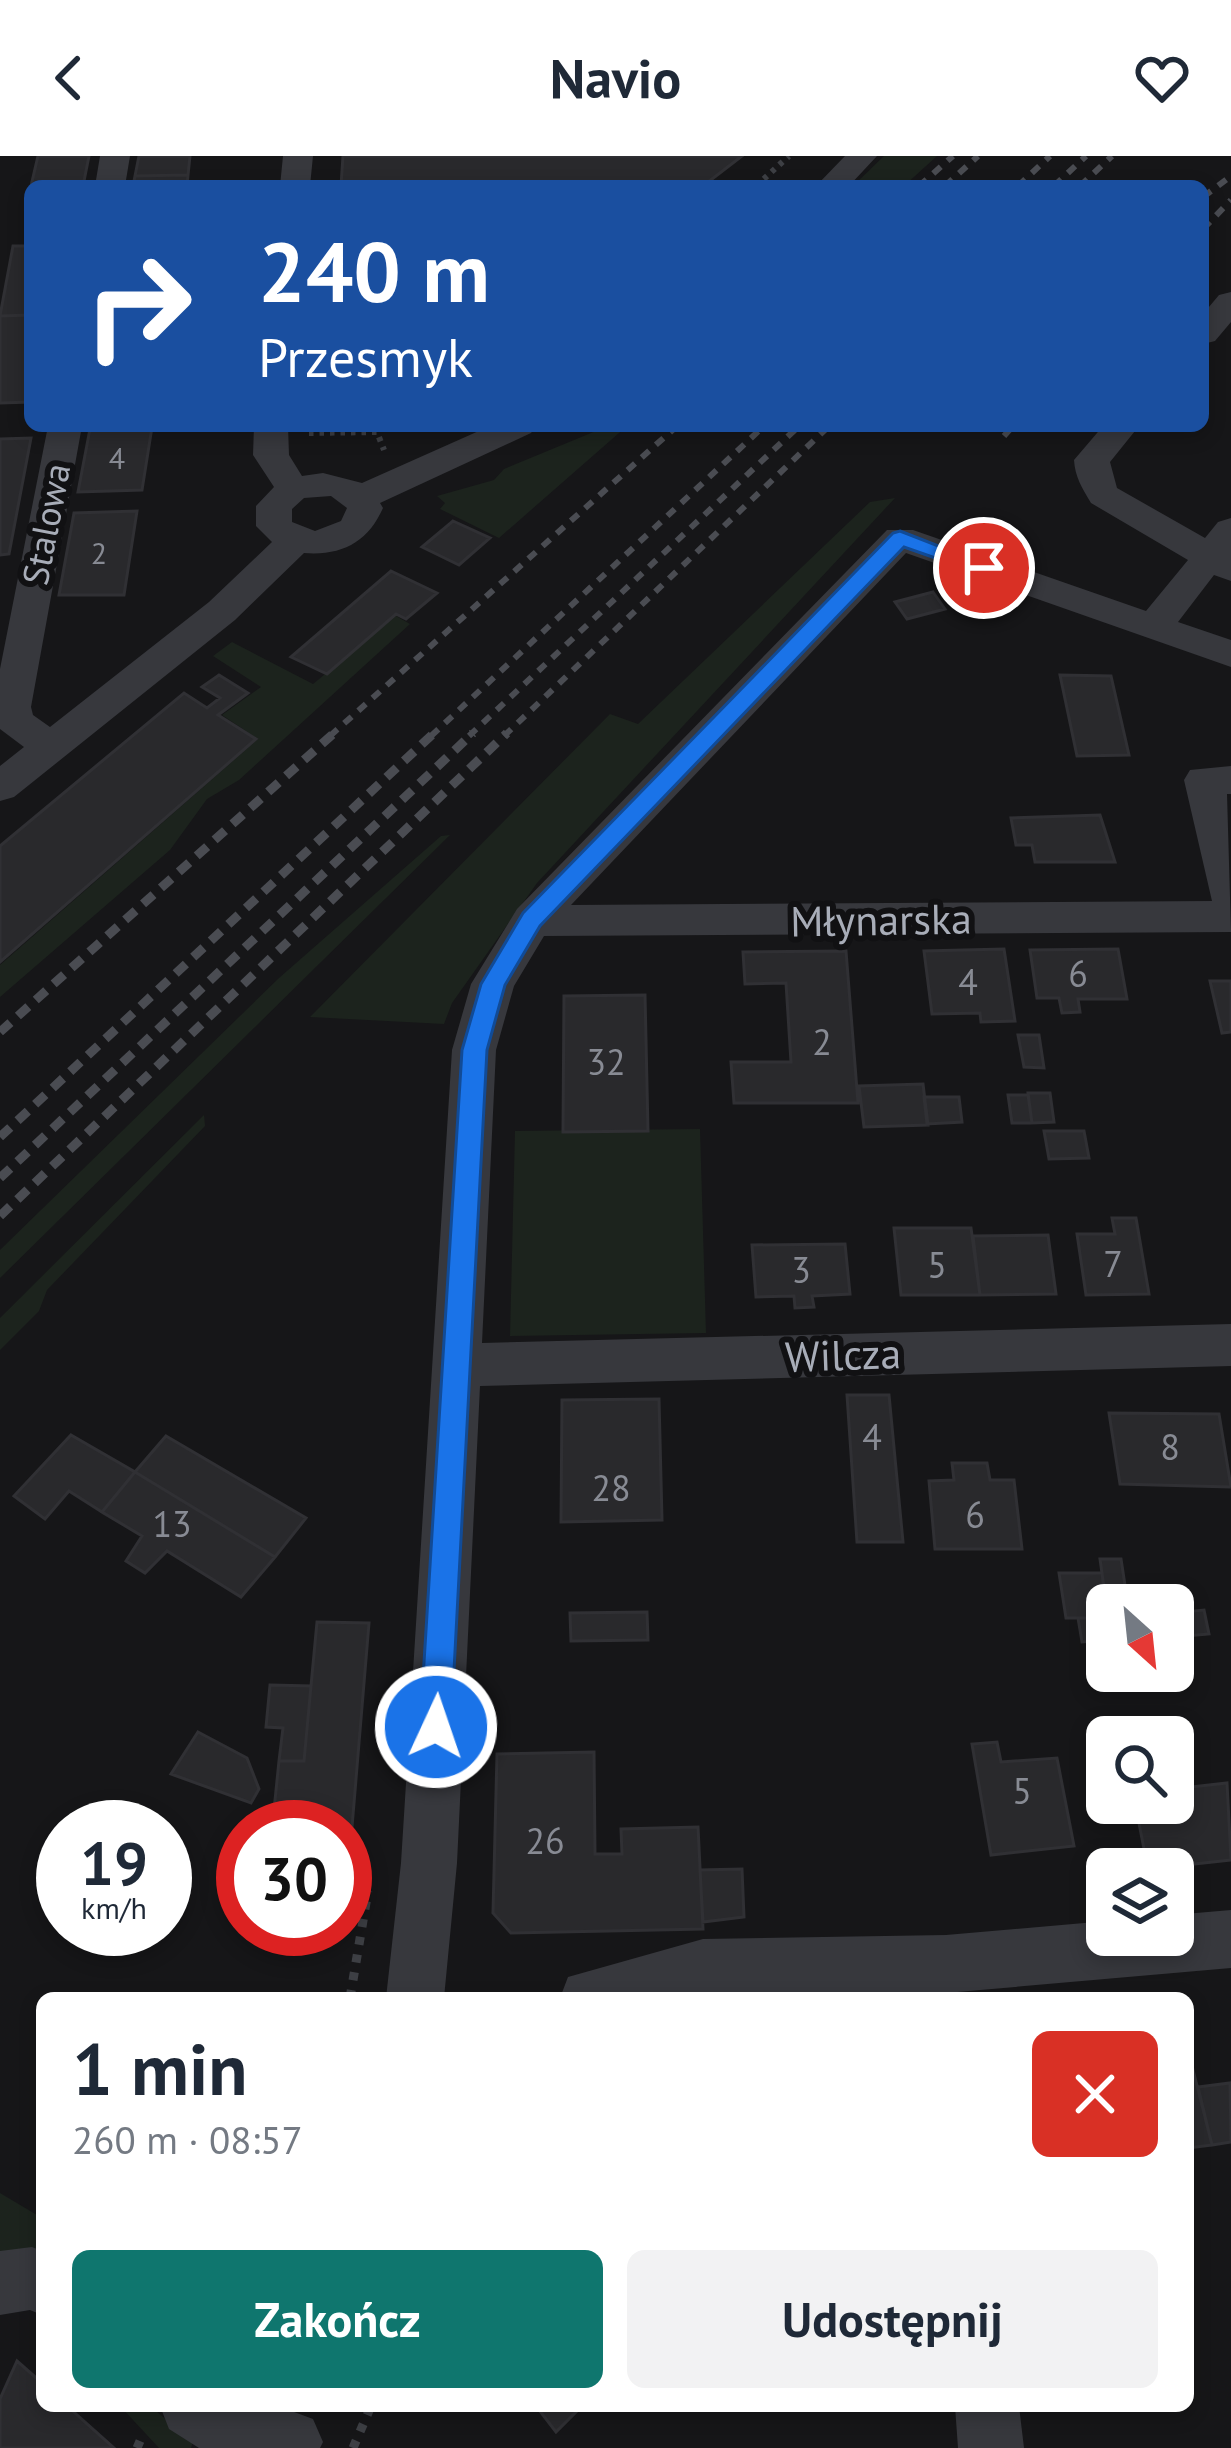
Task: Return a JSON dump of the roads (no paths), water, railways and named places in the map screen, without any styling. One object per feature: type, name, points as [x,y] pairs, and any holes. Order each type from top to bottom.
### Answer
[{"type":"street","points":[[837,180],[862,156]]},
{"type":"street","points":[[1209,327],[1231,302]]},
{"type":"street","name":"Stalowa","points":[[50,747],[15,721],[11,707],[64,432]]},
{"type":"street","points":[[283,432],[271,454],[293,489]]},
{"type":"street","points":[[360,498],[506,432]]},
{"type":"street","points":[[1117,432],[1093,460],[1093,476],[1103,495],[1223,552],[1152,629]]},
{"type":"street","points":[[323,484],[351,490],[360,498],[364,518],[329,542],[283,535],[272,517],[281,497],[293,489],[323,484]]},
{"type":"street","points":[[416,1992],[429,1863],[474,1050],[494,984],[532,920],[900,538],[1231,654]]},
{"type":"street","points":[[0,787],[222,611],[296,540]]},
{"type":"street","points":[[1231,780],[1204,780],[1231,898]]},
{"type":"street","name":"Młynarska","points":[[532,920],[655,923],[1231,916]]},
{"type":"street","name":"Wilcza","points":[[455,1365],[1231,1345]]},
{"type":"street","points":[[612,1992],[703,1968],[811,1969],[948,1981],[1231,1939]]},
{"type":"street","points":[[761,1992],[811,1969]]},
{"type":"street","points":[[0,2283],[36,2280]]},
{"type":"street","points":[[988,2412],[991,2448]]},
{"type":"street","points":[[157,2432],[208,2419],[294,2432]]},
{"type":"railway","points":[[926,180],[953,156]]},
{"type":"railway","points":[[952,180],[978,156]]},
{"type":"railway","points":[[1024,180],[1050,156]]},
{"type":"railway","points":[[1060,180],[1086,156]]},
{"type":"railway","points":[[1086,180],[1112,156]]},
{"type":"railway","points":[[1209,192],[1231,176]]},
{"type":"railway","points":[[1209,223],[1231,200]]},
{"type":"railway","points":[[330,736],[670,432]]},
{"type":"railway","points":[[431,736],[758,432]]},
{"type":"railway","points":[[469,736],[793,432]]},
{"type":"railway","points":[[504,736],[823,432]]},
{"type":"railway","points":[[1004,436],[1008,432]]},
{"type":"railway","points":[[0,1032],[334,733]]},
{"type":"railway","points":[[0,1137],[434,733]]},
{"type":"railway","points":[[0,1178],[473,733]]},
{"type":"railway","points":[[0,1216],[507,733]]}]
